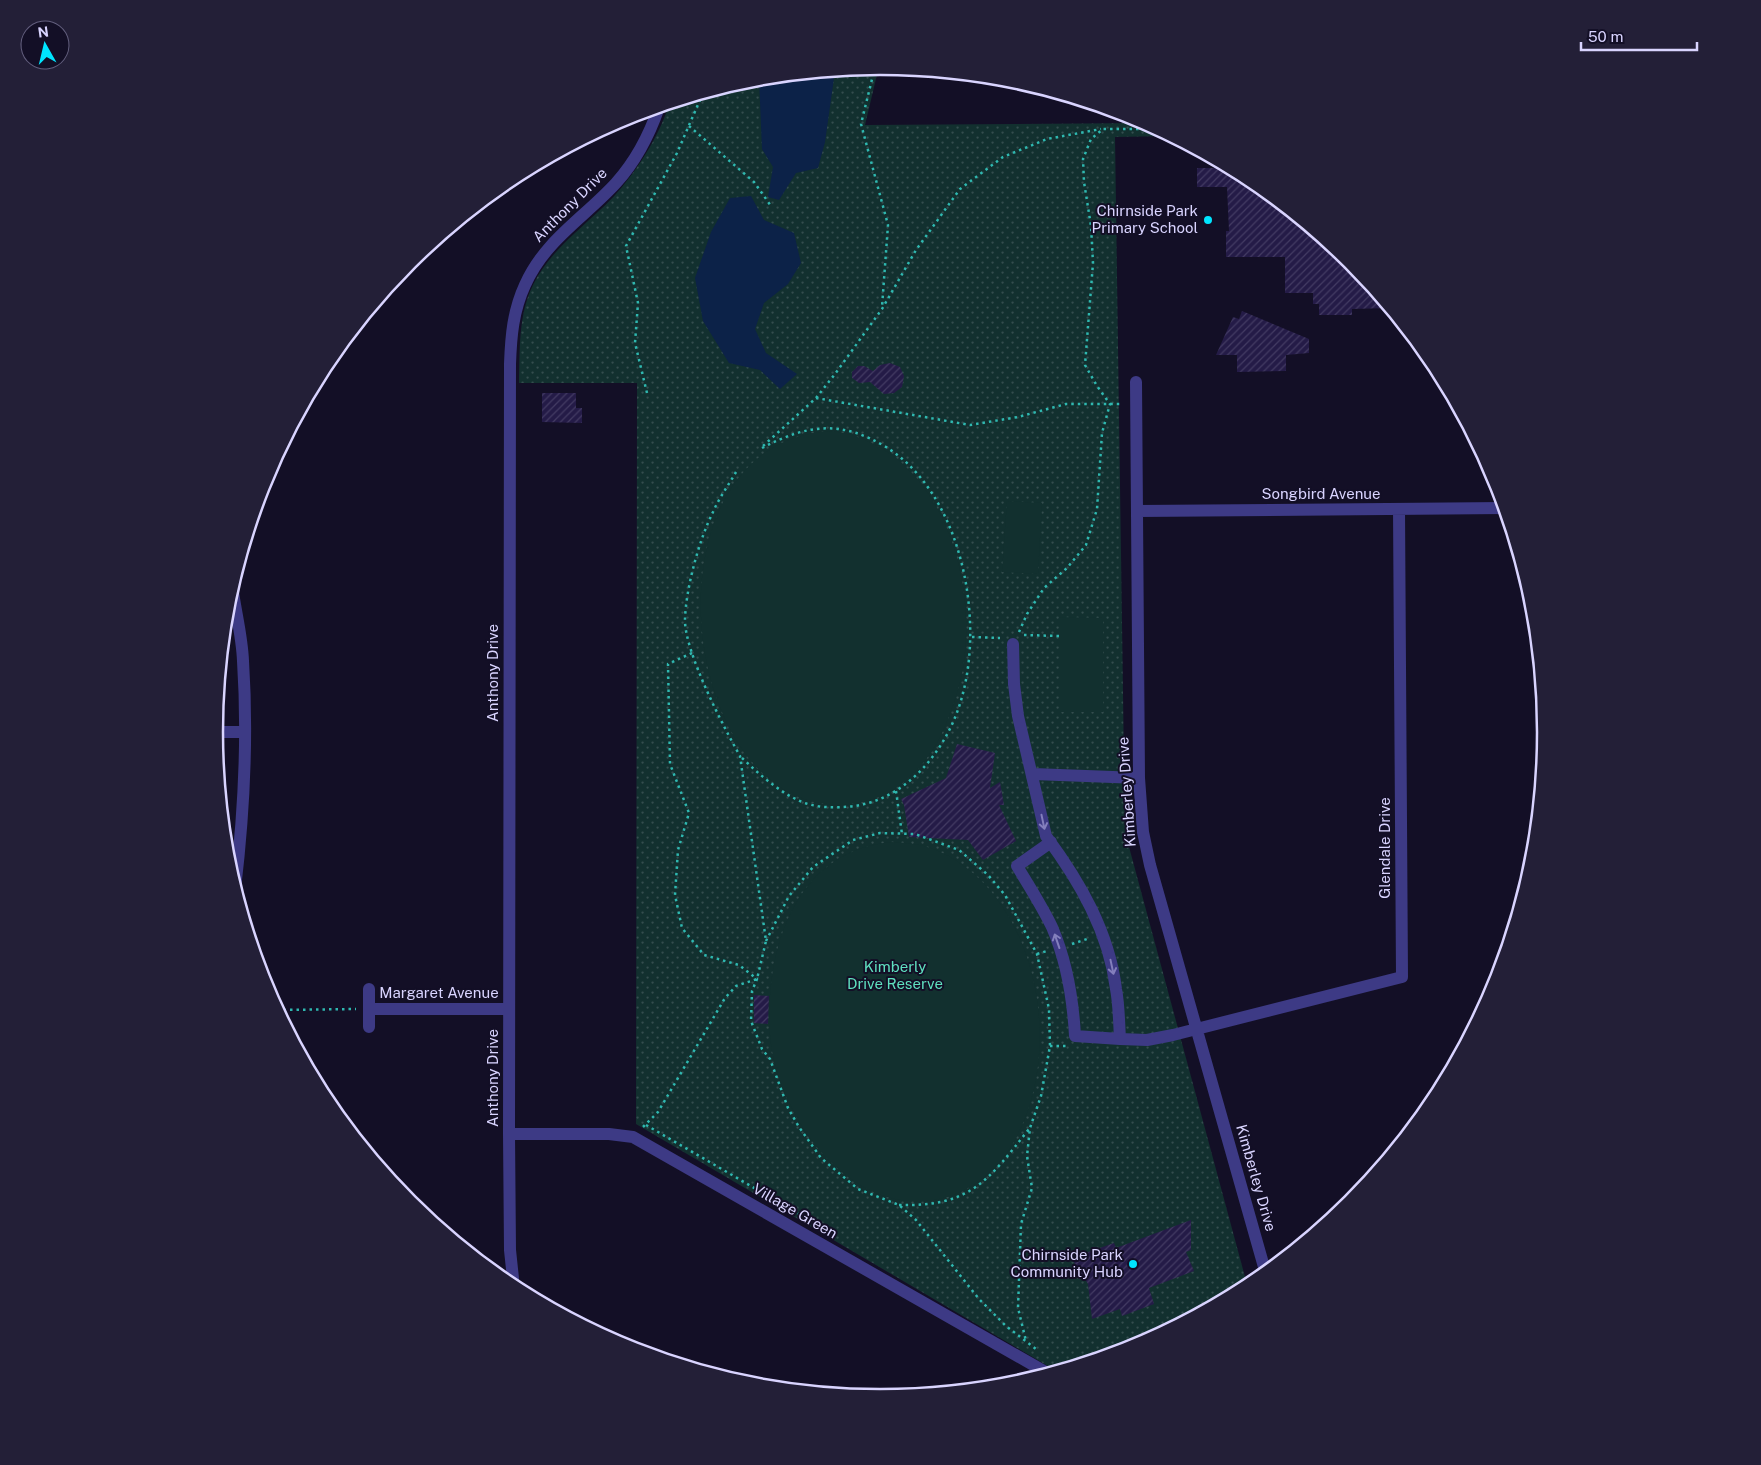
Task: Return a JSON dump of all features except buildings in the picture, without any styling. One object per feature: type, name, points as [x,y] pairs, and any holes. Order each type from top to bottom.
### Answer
[{"type":"street","name":"Anthony Drive","points":[[513,1277],[510,1250],[509,1134],[510,364],[512,320],[525,285],[543,255],[564,230],[617,182],[638,152],[656,115]]},
{"type":"street","name":"Kimberley Drive","points":[[1136,382],[1139,778],[1143,832],[1150,865],[1264,1266]]},
{"type":"street","name":"Songbird Avenue","points":[[1137,512],[1498,508]]},
{"type":"street","name":"Glendale Drive","points":[[1198,1030],[1402,977],[1400,509]]},
{"type":"street","points":[[235,608],[243,660],[244,732],[244,803],[237,867]]},
{"type":"street","points":[[1014,639],[1014,684],[1018,716],[1046,836],[1087,897],[1102,934],[1116,988],[1120,1039]]},
{"type":"street","points":[[223,732],[244,732]]},
{"type":"street","points":[[1033,774],[1139,778]]},
{"type":"street","points":[[1050,842],[1017,866],[1052,927],[1068,976],[1075,1036],[1147,1040],[1198,1030]]},
{"type":"street","name":"Margaret Avenue","points":[[369,988],[369,1027]]},
{"type":"street","name":"Margaret Avenue","points":[[370,1009],[509,1009]]},
{"type":"street","name":"Village Green","points":[[509,1134],[608,1134],[633,1137],[1042,1370]]},
{"type":"path","points":[[873,75],[861,124],[888,225],[882,309]]},
{"type":"path","points":[[647,393],[635,343],[638,303],[626,246],[677,153],[700,100]]},
{"type":"path","points":[[689,126],[754,182],[771,206]]},
{"type":"path","points":[[1103,129],[1091,139],[1083,159],[1084,182],[1091,226],[1093,263],[1085,365],[1096,386],[1110,404]]},
{"type":"path","points":[[736,472],[713,512],[692,578],[685,620],[692,653],[725,730],[740,756],[771,784],[804,803],[829,808],[870,804],[896,791],[929,763],[948,731],[964,689],[972,637],[961,562],[950,527],[938,504],[907,461],[869,437],[845,428],[808,429],[761,448],[816,398],[882,309],[916,250],[960,189],[1003,157],[1047,139],[1103,129],[1141,129]]},
{"type":"path","points":[[816,398],[970,425],[1018,417],[1066,404],[1136,405]]},
{"type":"path","points":[[1014,639],[1044,588],[1067,568],[1086,545],[1097,510],[1102,432],[1110,404]]},
{"type":"path","points":[[972,637],[1014,639],[1060,636]]},
{"type":"path","points":[[692,653],[668,664],[670,764],[688,813],[678,850],[675,895],[682,928],[704,955],[739,965],[757,979]]},
{"type":"path","points":[[740,756],[766,941]]},
{"type":"path","points":[[896,791],[902,834]]},
{"type":"path","points":[[899,1205],[916,1220],[979,1299],[1006,1326],[1027,1342],[1018,1308],[1021,1224],[1032,1188],[1027,1156],[1030,1128],[1041,1096],[1050,1046],[1049,1009],[1037,954],[1009,902],[988,875],[958,850],[936,840],[915,834],[880,833],[853,840],[813,867],[788,896],[766,941],[757,979],[752,991],[751,1021],[799,1127],[821,1158],[834,1171],[858,1189],[899,1205],[922,1206],[943,1202],[963,1195],[982,1184],[995,1172],[1030,1128]]},
{"type":"path","points":[[633,1137],[658,1112],[725,998],[736,986],[757,979]]},
{"type":"path","points":[[285,1010],[370,1009]]},
{"type":"green space","name":"Kimberly Drive Reserve","points":[[877,75],[865,125],[1127,123],[1156,136],[1115,137],[1125,832],[1246,1279],[1209,1302],[1171,1322],[1132,1340],[1092,1355],[1051,1368],[636,1124],[637,383],[519,383],[520,346],[522,321],[528,297],[541,270],[551,257],[622,187],[656,137],[666,111],[710,97],[752,88],[837,76]]},
{"type":"green space","points":[[832,431],[867,441],[897,459],[921,483],[940,513],[954,546],[962,581],[966,617],[965,652],[958,690],[939,739],[923,764],[901,784],[876,798],[862,802],[800,797],[752,761],[719,704],[702,634],[704,562],[725,498],[768,451]]},
{"type":"green space","points":[[1007,501],[1042,503],[1038,574],[1002,572]]},
{"type":"green space","points":[[1059,617],[1103,618],[1103,712],[1059,712]]},
{"type":"green space","points":[[892,842],[909,843],[936,850],[971,871],[998,901],[1019,937],[1033,977],[1039,1019],[1039,1061],[1031,1102],[1009,1150],[990,1172],[967,1189],[954,1195],[926,1201],[895,1199],[867,1189],[841,1172],[819,1149],[800,1123],[785,1094],[775,1064],[770,1035],[773,970],[781,939],[792,910],[809,885],[831,864],[858,849]]},
{"type":"water","points":[[834,76],[825,142],[818,168],[796,173],[779,200],[768,197],[773,167],[762,149],[759,87]]},
{"type":"water","points":[[751,196],[764,220],[794,233],[801,263],[788,284],[764,303],[755,329],[766,353],[797,374],[780,389],[760,370],[729,363],[703,321],[695,278],[711,232],[730,198]]},
{"type":"place","name":"Chirnside Park Primary School","points":[[1208,220]]},
{"type":"place","name":"Chirnside Park Community Hub","points":[[1133,1264]]}]
